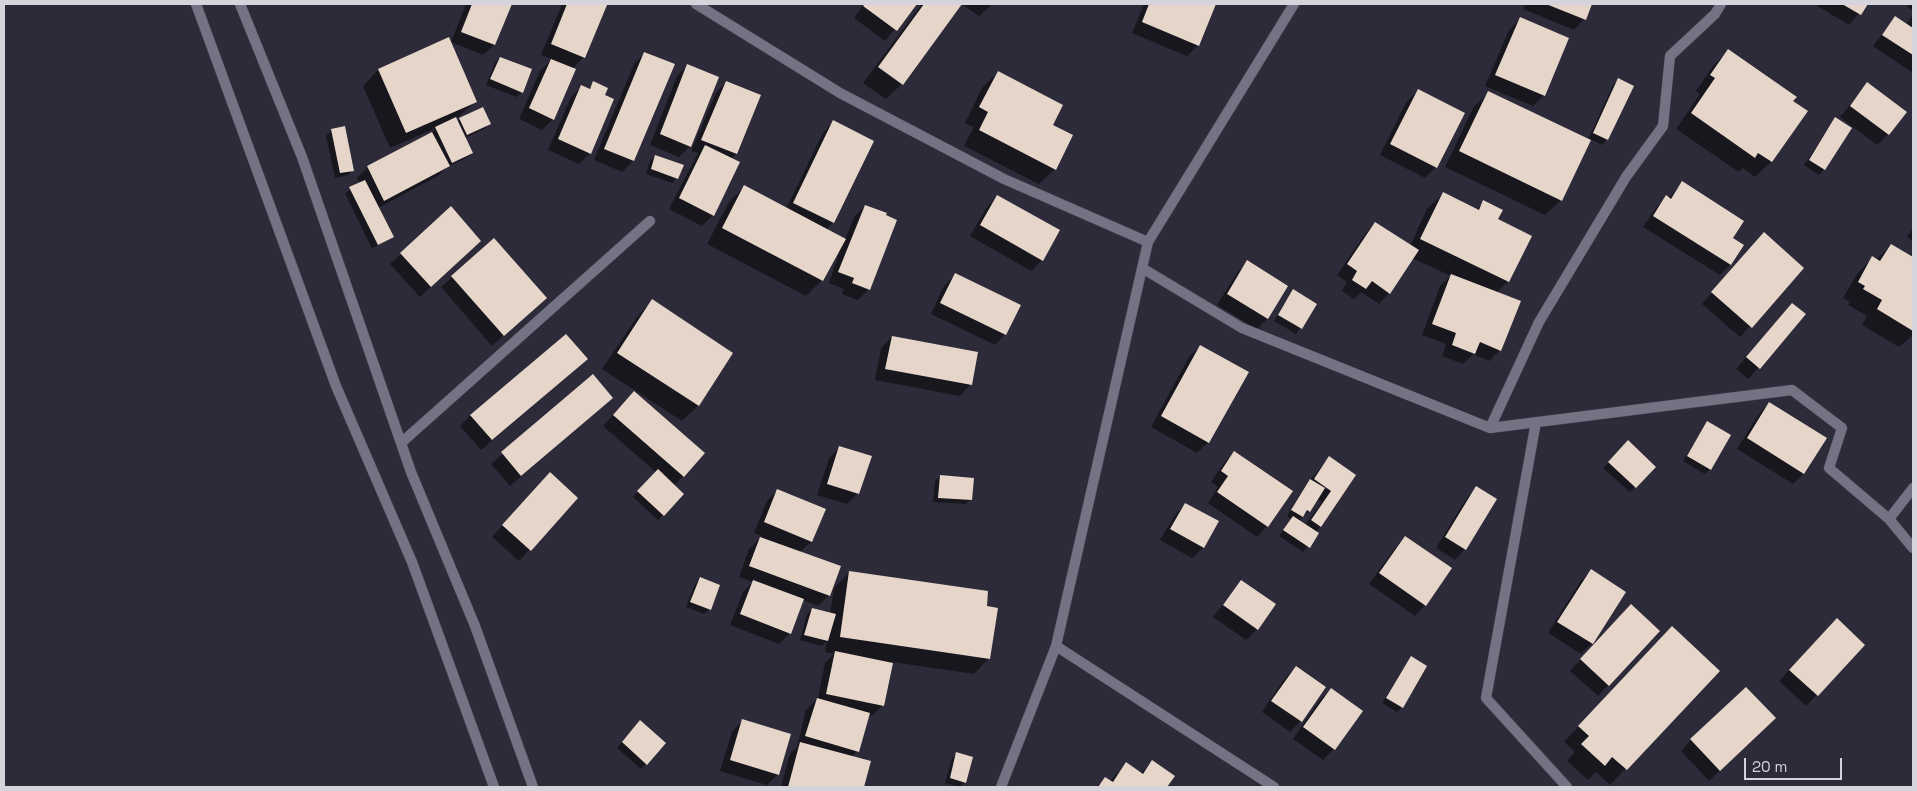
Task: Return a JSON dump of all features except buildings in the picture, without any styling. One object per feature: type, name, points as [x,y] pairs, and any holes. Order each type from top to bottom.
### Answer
[{"type":"street","points":[[196,4],[336,386],[412,562],[494,787]]},
{"type":"street","points":[[240,4],[302,157],[401,443],[475,626],[533,787]]},
{"type":"street","points":[[696,4],[848,98],[1004,179],[1148,242]]},
{"type":"street","points":[[1001,787],[1056,646],[1148,242],[1294,4]]},
{"type":"street","points":[[1490,428],[1539,322],[1626,177],[1663,126],[1670,56],[1715,14],[1721,4]]},
{"type":"street","points":[[401,443],[650,221]]},
{"type":"street","points":[[1142,268],[1242,328],[1490,428],[1792,390],[1842,428],[1829,468],[1889,518],[1913,548]]},
{"type":"street","points":[[1536,422],[1486,698],[1567,787]]},
{"type":"street","points":[[1889,518],[1913,488]]},
{"type":"street","points":[[1056,646],[1274,787]]}]
